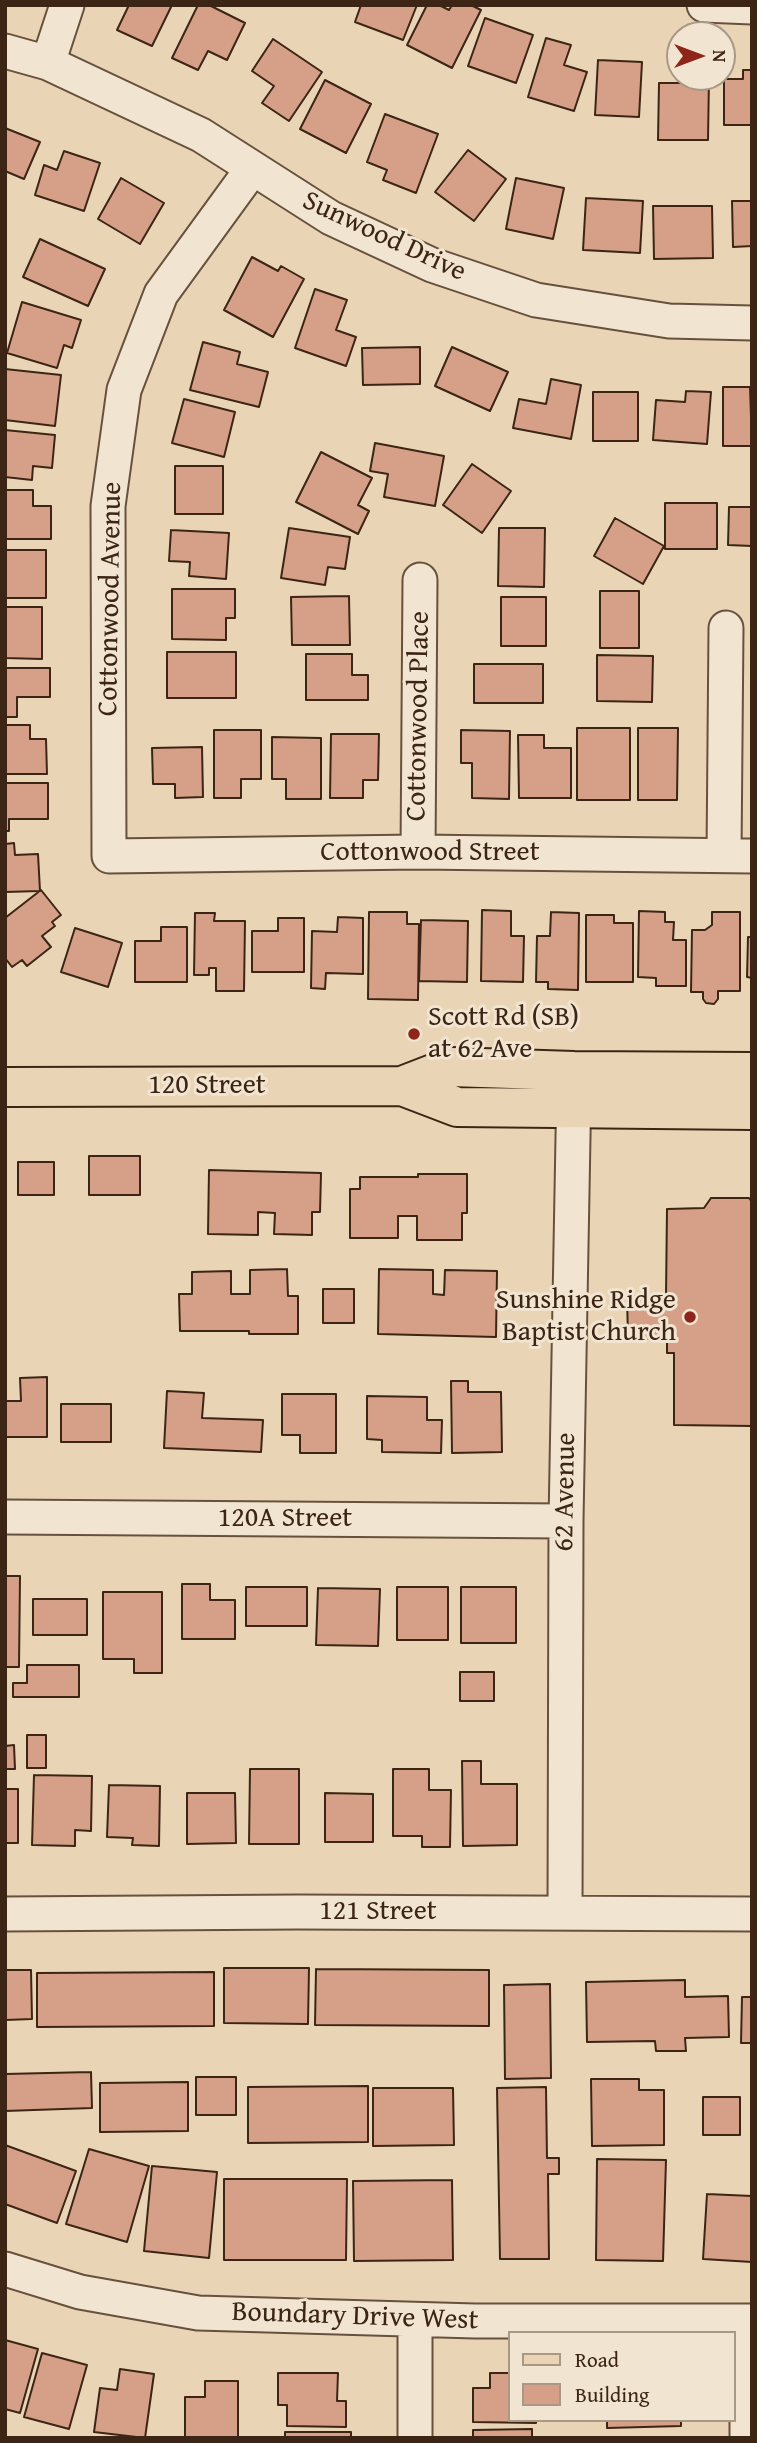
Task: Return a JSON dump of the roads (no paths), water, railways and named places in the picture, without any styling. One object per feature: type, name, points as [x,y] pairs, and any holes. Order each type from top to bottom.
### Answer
[{"type":"main road","name":"120 Street","points":[[402,1086],[451,1067],[752,1072]]},
{"type":"main road","name":"120 Street","points":[[7,1085],[402,1086],[457,1107],[752,1110]]},
{"type":"street","points":[[48,63],[67,5]]},
{"type":"street","points":[[704,5],[752,7]]},
{"type":"street","name":"Sunwood Drive","points":[[5,51],[48,63],[201,135],[344,224],[432,265],[536,300],[669,321],[752,323]]},
{"type":"street","name":"Cottonwood Avenue","points":[[109,856],[108,506],[124,390],[160,294],[252,169]]},
{"type":"street","name":"Cottonwood Place","points":[[418,852],[421,579]]},
{"type":"street","points":[[726,628],[738,855]]},
{"type":"street","name":"Cottonwood Street","points":[[109,856],[418,852],[738,855]]},
{"type":"street","name":"62 Avenue","points":[[565,1913],[566,1521],[574,1071]]},
{"type":"street","name":"120A Street","points":[[5,1517],[566,1521]]},
{"type":"street","name":"121 Street","points":[[5,1914],[752,1914]]},
{"type":"street","name":"Boundary Drive West","points":[[5,2269],[80,2292],[198,2313],[415,2319],[750,2321]]},
{"type":"street","points":[[415,2319],[415,2438]]},
{"type":"street","points":[[747,2438],[750,2321]]},
{"type":"place","name":"Scott Rd (SB) at 62 Ave","points":[[414,1034]]},
{"type":"place","name":"Sunshine Ridge Baptist Church","points":[[690,1317]]}]
